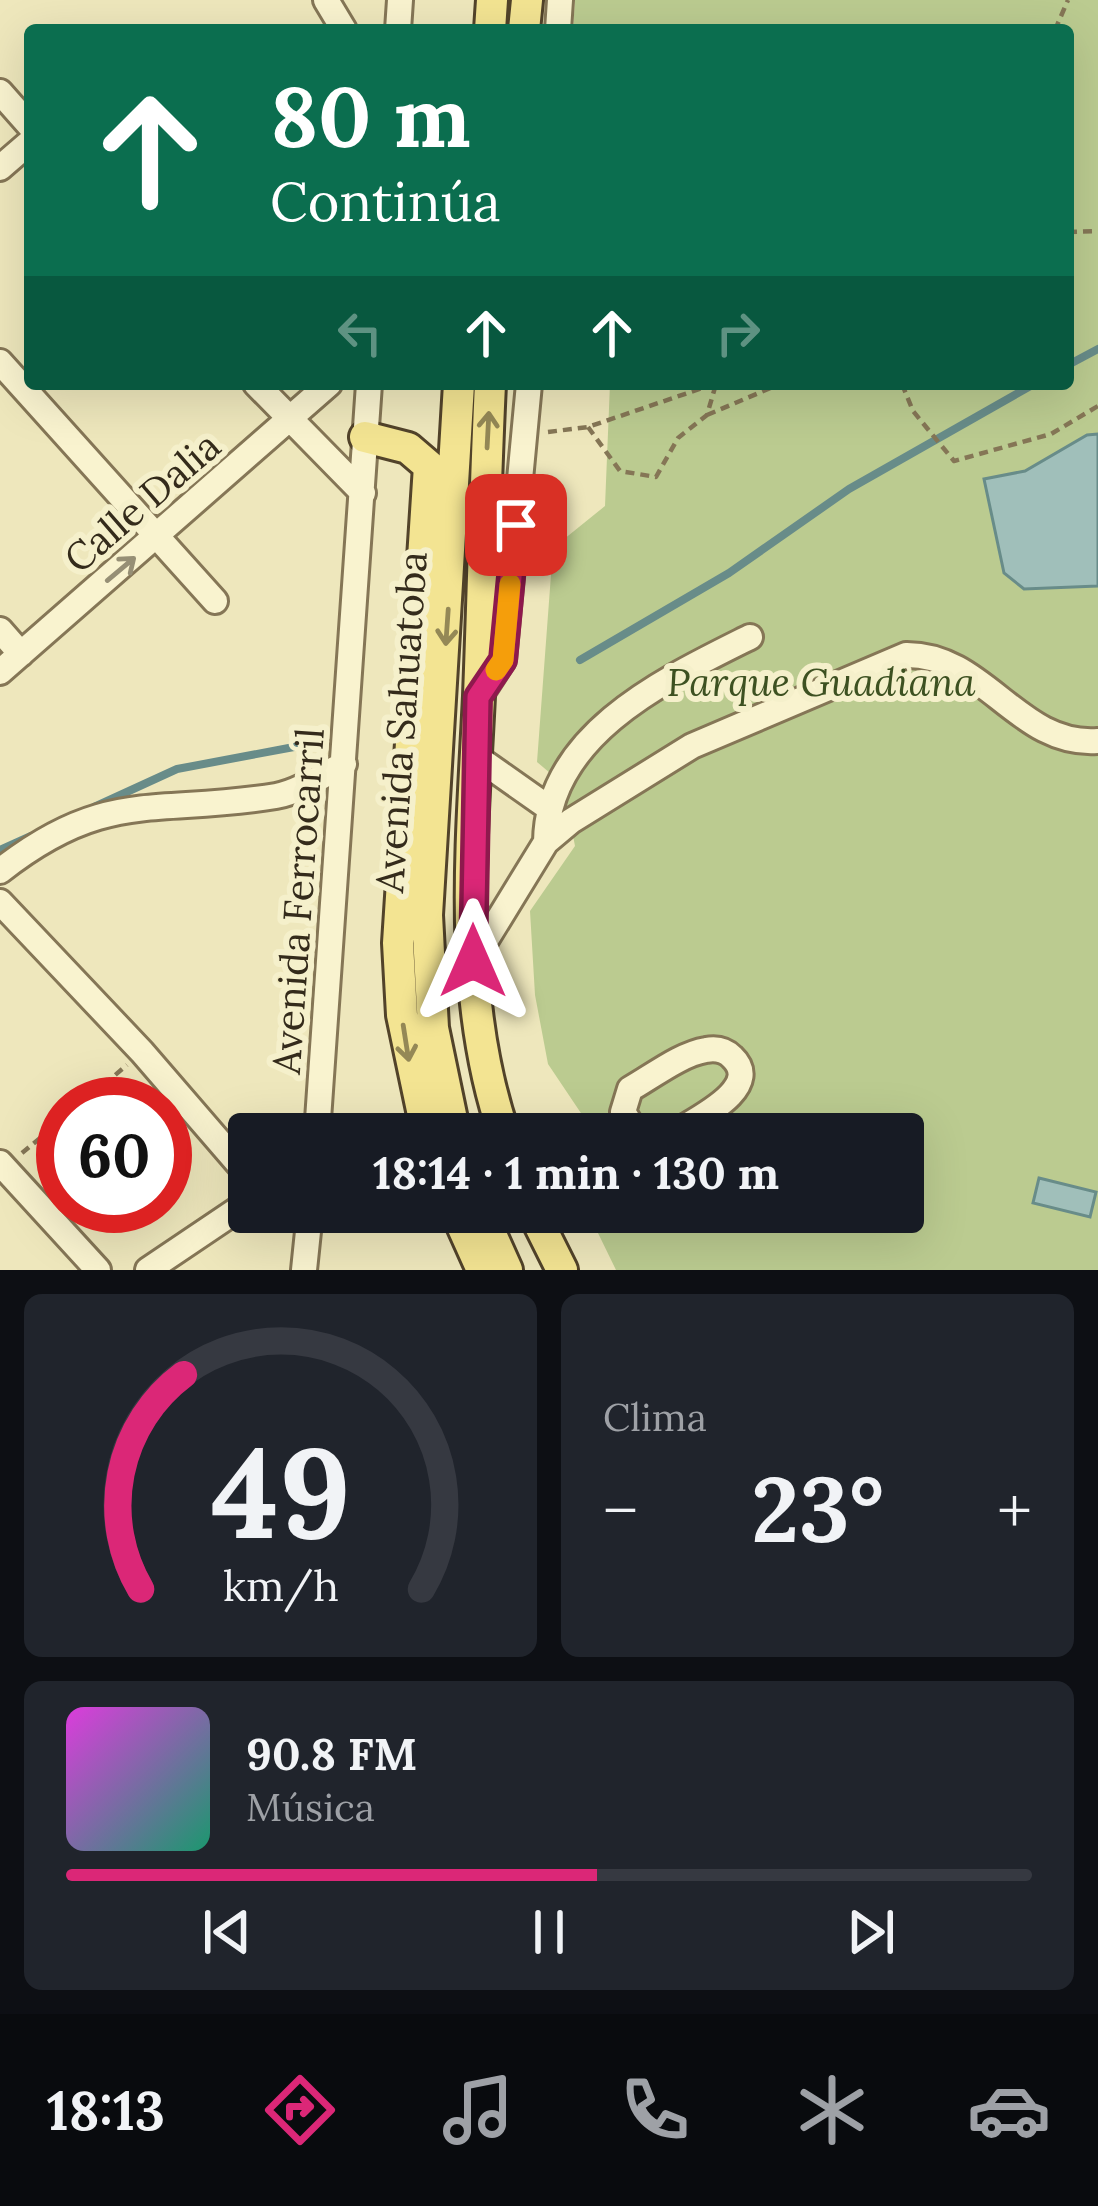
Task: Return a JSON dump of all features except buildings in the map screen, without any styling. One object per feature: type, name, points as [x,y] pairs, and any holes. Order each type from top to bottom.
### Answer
[{"type":"main road","name":"Avenida Sahuatoba","points":[[451,1113],[433,1028],[427,915],[458,390]]},
{"type":"main road","name":"Avenida Sahuatoba","points":[[490,390],[475,757],[473,961],[477,1028],[499,1113]]},
{"type":"main road","points":[[365,437],[408,448],[429,466],[398,943],[402,1016],[423,1113]]},
{"type":"main road","points":[[465,1233],[482,1270]]},
{"type":"main road","points":[[490,1233],[507,1270]]},
{"type":"main road","points":[[544,1233],[562,1270]]},
{"type":"street","points":[[0,92],[24,119]]},
{"type":"street","points":[[0,168],[24,147]]},
{"type":"street","points":[[0,362],[24,388]]},
{"type":"street","points":[[25,390],[215,601]]},
{"type":"street","points":[[261,390],[363,493]]},
{"type":"street","name":"Calle Dalia","points":[[0,672],[321,390]]},
{"type":"street","name":"Avenida Sahuatoba","points":[[351,674],[369,390]]},
{"type":"street","points":[[478,697],[503,660],[529,390]]},
{"type":"street","points":[[0,630],[21,654]]},
{"type":"street","points":[[546,842],[546,806],[579,752],[636,699],[750,637]]},
{"type":"street","points":[[473,961],[546,842],[692,746],[906,655],[950,663],[1049,735],[1071,743],[1098,741]]},
{"type":"street","name":"Avenida Ferrocarril","points":[[319,1113],[351,674]]},
{"type":"street","points":[[475,757],[546,806]]},
{"type":"street","points":[[0,871],[78,821],[130,806],[279,796],[344,764]]},
{"type":"street","points":[[0,902],[142,1052],[228,1152]]},
{"type":"street","points":[[624,1113],[630,1088],[703,1050],[720,1049],[740,1067],[741,1082],[734,1093],[704,1113]]},
{"type":"street","points":[[1,1167],[98,1270]]},
{"type":"street","points":[[148,1270],[228,1216]]},
{"type":"street","points":[[304,1270],[308,1233]]},
{"type":"path","points":[[525,435],[588,427],[697,390]]},
{"type":"path","points":[[707,416],[714,390]]},
{"type":"path","points":[[588,427],[620,471],[656,477],[678,438],[707,416],[766,390]]},
{"type":"path","points":[[904,390],[913,411],[954,461],[1051,434],[1098,406]]},
{"type":"path","points":[[113,1077],[142,1052]]},
{"type":"path","points":[[1,1167],[36,1140]]},
{"type":"green space","name":"Parque Guadiana","points":[[575,0],[1098,0],[1098,1270],[616,1270],[598,1233],[924,1233],[924,1113],[581,1113],[548,1064],[535,995],[530,911],[575,846],[563,784],[537,762],[553,548],[605,506],[610,390],[1074,390],[1074,24],[573,24]]},
{"type":"water","points":[[1098,434],[1098,586],[1024,589],[1004,573],[984,479],[1025,471],[1087,435]]},
{"type":"water","points":[[1039,1178],[1096,1192],[1090,1217],[1033,1203]]},
{"type":"waterway","points":[[1074,362],[1098,349]]},
{"type":"waterway","points":[[580,660],[729,573],[849,489],[1023,390]]},
{"type":"waterway","points":[[94,807],[177,769],[294,747]]},
{"type":"waterway","points":[[0,850],[31,836]]},
{"type":"slow traffic","points":[[496,670],[503,660],[510,584]]},
{"type":"route","points":[[473,961],[478,697],[503,660],[516,525]]}]
